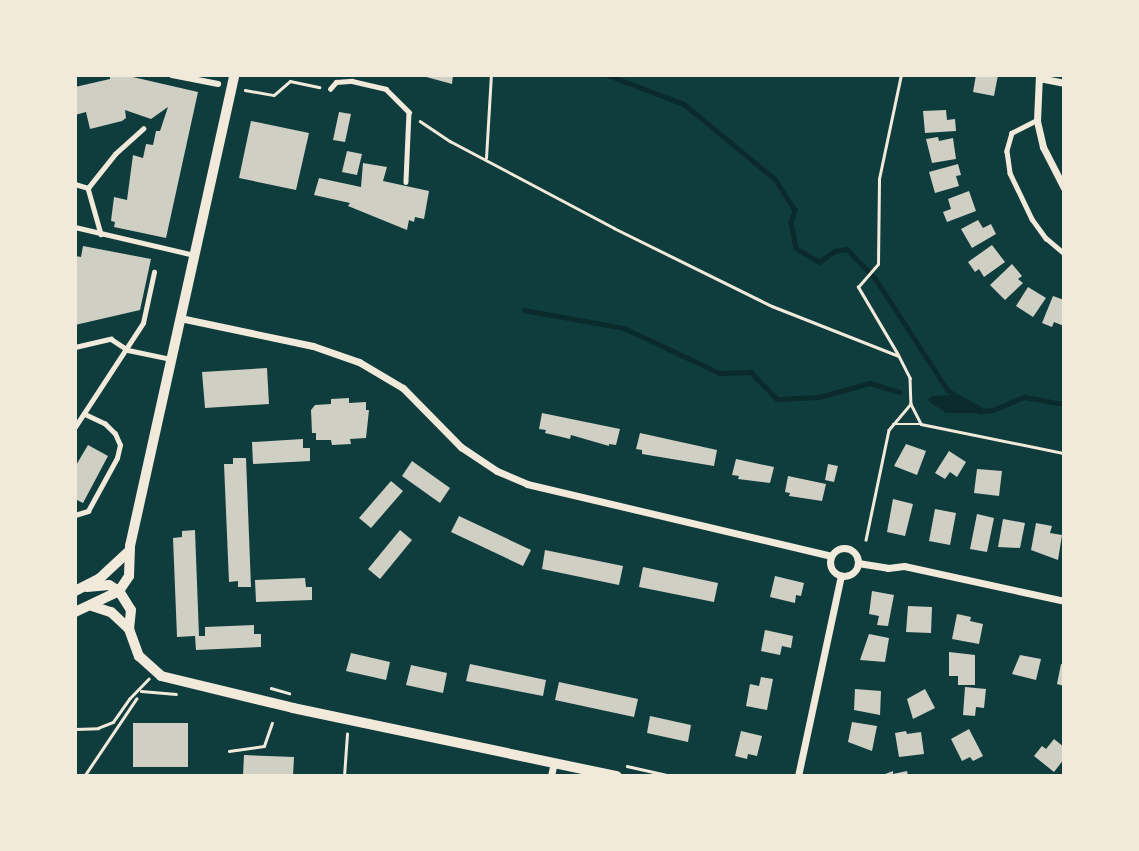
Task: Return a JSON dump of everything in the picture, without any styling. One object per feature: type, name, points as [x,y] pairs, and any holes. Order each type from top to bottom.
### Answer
[{"type":"main road","points":[[75,612],[119,591],[129,576],[129,551],[234,75]]},
{"type":"main road","points":[[81,589],[129,551]]},
{"type":"street","points":[[172,75],[218,84]]},
{"type":"street","points":[[1064,83],[1039,77],[1037,121],[1043,148],[1064,188]]},
{"type":"street","points":[[180,318],[313,346],[359,362],[403,388],[461,447],[498,471],[527,484],[831,556]]},
{"type":"street","points":[[847,548],[855,554],[858,563],[853,573],[841,576],[831,569],[831,556],[838,550],[847,548]]},
{"type":"street","points":[[858,563],[888,568],[904,566],[1064,601]]},
{"type":"street","points":[[797,776],[841,576]]},
{"type":"street","points":[[81,589],[109,585],[119,591],[131,610],[129,629]]},
{"type":"street","points":[[92,606],[111,611],[129,629],[143,662],[153,671],[177,682],[617,776]]},
{"type":"street","points":[[551,776],[554,762]]},
{"type":"lane","points":[[330,89],[336,82],[352,81],[386,89],[410,112],[406,182]]},
{"type":"lane","points":[[1037,121],[1019,127],[1012,133],[1007,151],[1010,173],[1032,219],[1046,238],[1064,253]]},
{"type":"lane","points":[[88,188],[115,154],[143,129]]},
{"type":"lane","points":[[75,184],[88,188]]},
{"type":"lane","points":[[88,188],[101,234]]},
{"type":"lane","points":[[75,227],[195,255]]},
{"type":"lane","points":[[75,427],[128,351],[143,323],[154,272]]},
{"type":"lane","points":[[75,347],[111,339],[128,351],[171,359]]},
{"type":"lane","points":[[75,515],[88,511],[117,458],[120,445],[115,433],[105,424],[83,414]]},
{"type":"path","points":[[486,158],[491,75]]},
{"type":"path","points":[[901,75],[879,179],[878,264],[858,287],[910,378],[911,404],[921,425]]},
{"type":"path","points":[[241,89],[274,96]]},
{"type":"path","points":[[410,112],[450,141],[614,228],[772,306],[899,356]]},
{"type":"path","points":[[866,540],[888,430],[911,404]]},
{"type":"path","points":[[893,424],[921,425],[1064,453]]},
{"type":"path","points":[[75,729],[98,728],[113,722],[129,699],[146,683]]},
{"type":"path","points":[[148,691],[152,685]]},
{"type":"path","points":[[85,775],[136,699]]},
{"type":"path","points":[[265,752],[264,746],[272,723]]},
{"type":"path","points":[[344,776],[347,732]]},
{"type":"path","points":[[229,751],[264,746]]},
{"type":"water","points":[[960,395],[983,408],[983,413],[946,413],[927,400],[932,396]]},
{"type":"building","points":[[110,75],[124,75],[198,92],[166,238],[114,227],[115,222],[111,221],[114,197],[127,200],[133,155],[143,158],[146,144],[153,145],[156,131],[160,131],[168,107],[151,119],[125,110],[126,118],[122,121],[90,129],[86,112],[75,115],[75,87],[110,79]]},
{"type":"building","points":[[419,75],[453,75],[452,84]]},
{"type":"building","points":[[976,75],[998,75],[994,96],[973,92]]},
{"type":"building","points":[[946,110],[947,120],[955,119],[956,131],[925,133],[923,111]]},
{"type":"building","points":[[339,112],[351,114],[345,142],[333,140]]},
{"type":"building","points":[[251,121],[309,133],[296,190],[239,178]]},
{"type":"building","points":[[938,137],[939,141],[953,138],[956,159],[932,163],[926,139]]},
{"type":"building","points":[[347,151],[362,154],[357,175],[342,172]]},
{"type":"building","points":[[363,163],[387,167],[383,181],[429,191],[424,219],[415,217],[414,222],[409,220],[407,230],[348,206],[350,203],[314,195],[319,178],[361,187]]},
{"type":"building","points":[[958,164],[961,175],[956,176],[959,186],[935,193],[929,172]]},
{"type":"building","points":[[969,191],[976,211],[947,222],[943,212],[951,209],[948,199]]},
{"type":"building","points":[[978,220],[983,228],[991,224],[996,234],[972,248],[961,229]]},
{"type":"building","points":[[992,245],[1005,262],[984,277],[979,269],[975,272],[968,262]]},
{"type":"building","points":[[83,246],[151,259],[140,310],[75,325],[75,256],[81,257]]},
{"type":"building","points":[[1012,264],[1022,276],[1018,279],[1023,283],[1005,300],[990,285]]},
{"type":"building","points":[[1028,287],[1046,298],[1033,317],[1016,306]]},
{"type":"building","points":[[1053,296],[1064,300],[1064,326],[1054,322],[1052,327],[1042,323]]},
{"type":"building","points":[[267,368],[269,404],[205,408],[202,372]]},
{"type":"building","points":[[349,398],[349,403],[366,402],[366,410],[369,410],[366,438],[350,439],[351,444],[332,445],[331,440],[316,440],[316,433],[312,433],[311,410],[315,405],[331,404],[331,399]]},
{"type":"building","points":[[542,413],[620,429],[616,445],[609,446],[571,435],[570,439],[545,433],[546,430],[539,429]]},
{"type":"building","points":[[640,433],[717,450],[714,466],[642,454],[642,450],[636,449]]},
{"type":"building","points":[[303,439],[303,448],[310,448],[310,461],[253,464],[252,442]]},
{"type":"building","points":[[906,444],[926,451],[917,475],[894,466]]},
{"type":"building","points":[[88,445],[108,456],[83,503],[75,499],[75,467]]},
{"type":"building","points":[[949,451],[966,462],[957,477],[950,472],[945,479],[935,473]]},
{"type":"building","points":[[233,458],[246,458],[251,587],[238,587],[238,581],[229,582],[224,464],[233,464]]},
{"type":"building","points":[[736,459],[774,467],[770,483],[738,479],[739,476],[732,475]]},
{"type":"building","points":[[412,461],[450,488],[440,503],[402,476]]},
{"type":"building","points":[[828,464],[838,466],[834,482],[825,480]]},
{"type":"building","points":[[977,469],[1002,471],[999,496],[974,493]]},
{"type":"building","points":[[788,476],[826,484],[822,501],[789,496],[790,493],[785,492]]},
{"type":"building","points":[[391,481],[403,491],[371,528],[359,518]]},
{"type":"building","points":[[893,499],[913,504],[905,536],[887,532]]},
{"type":"building","points":[[935,509],[956,513],[950,545],[929,541]]},
{"type":"building","points":[[977,514],[994,518],[987,552],[970,549]]},
{"type":"building","points":[[459,516],[531,550],[523,566],[451,532]]},
{"type":"building","points":[[1003,519],[1025,523],[1020,548],[998,547]]},
{"type":"building","points":[[1036,523],[1052,526],[1050,533],[1062,535],[1058,560],[1031,550]]},
{"type":"building","points":[[195,530],[199,636],[205,636],[205,627],[254,625],[254,634],[261,634],[261,647],[196,650],[195,636],[177,637],[173,538],[182,537],[182,531]]},
{"type":"building","points":[[400,530],[412,540],[380,579],[368,569]]},
{"type":"building","points":[[545,550],[623,566],[619,585],[542,569]]},
{"type":"building","points":[[643,567],[718,583],[714,602],[639,587]]},
{"type":"building","points":[[775,576],[804,583],[801,596],[796,595],[795,603],[770,597]]},
{"type":"building","points":[[305,578],[306,587],[312,587],[312,600],[256,602],[255,580]]},
{"type":"building","points":[[872,591],[894,595],[888,626],[877,625],[879,616],[869,614]]},
{"type":"building","points":[[908,606],[932,607],[931,633],[906,632]]},
{"type":"building","points":[[957,614],[971,617],[970,621],[983,624],[979,644],[952,639]]},
{"type":"building","points":[[765,630],[793,636],[791,648],[782,646],[780,655],[761,651]]},
{"type":"building","points":[[869,634],[889,638],[885,662],[860,660]]},
{"type":"building","points":[[949,652],[975,655],[975,685],[958,685],[958,676],[949,676]]},
{"type":"building","points":[[351,653],[390,662],[386,680],[346,671]]},
{"type":"building","points":[[1020,655],[1041,659],[1036,680],[1012,674]]},
{"type":"building","points":[[470,664],[546,680],[543,696],[466,681]]},
{"type":"building","points":[[1061,664],[1064,665],[1064,686],[1057,684]]},
{"type":"building","points":[[411,665],[447,673],[443,693],[406,685]]},
{"type":"building","points":[[761,677],[773,679],[767,710],[746,706],[750,684],[759,686]]},
{"type":"building","points":[[559,682],[638,699],[634,717],[555,700]]},
{"type":"building","points":[[965,687],[986,689],[984,708],[976,707],[975,716],[963,715]]},
{"type":"building","points":[[855,689],[881,691],[880,715],[854,710]]},
{"type":"building","points":[[925,689],[935,708],[913,719],[907,699]]},
{"type":"building","points":[[650,716],[691,725],[688,742],[647,733]]},
{"type":"building","points":[[852,722],[877,726],[872,751],[848,742]]},
{"type":"building","points":[[133,723],[188,723],[188,767],[133,767]]},
{"type":"building","points":[[969,729],[983,756],[973,761],[970,757],[962,761],[951,739]]},
{"type":"building","points":[[741,731],[762,736],[757,756],[748,754],[747,759],[735,756]]},
{"type":"building","points":[[906,731],[907,734],[921,732],[924,754],[899,757],[895,733]]},
{"type":"building","points":[[1054,739],[1064,747],[1064,759],[1054,772],[1034,756],[1042,746],[1046,749]]},
{"type":"building","points":[[244,755],[294,757],[293,776],[243,776]]},
{"type":"building","points":[[893,771],[893,774],[907,771],[908,776],[880,776]]},
{"type":"waterway","points":[[608,75],[684,104],[775,179],[795,210],[791,222],[796,248],[819,262],[835,251],[847,249],[875,278],[947,389],[958,398]]},
{"type":"waterway","points":[[524,310],[624,328],[720,373],[751,372],[777,399],[819,397],[870,383],[900,392]]},
{"type":"waterway","points":[[979,411],[993,410],[1024,397],[1064,404]]}]
